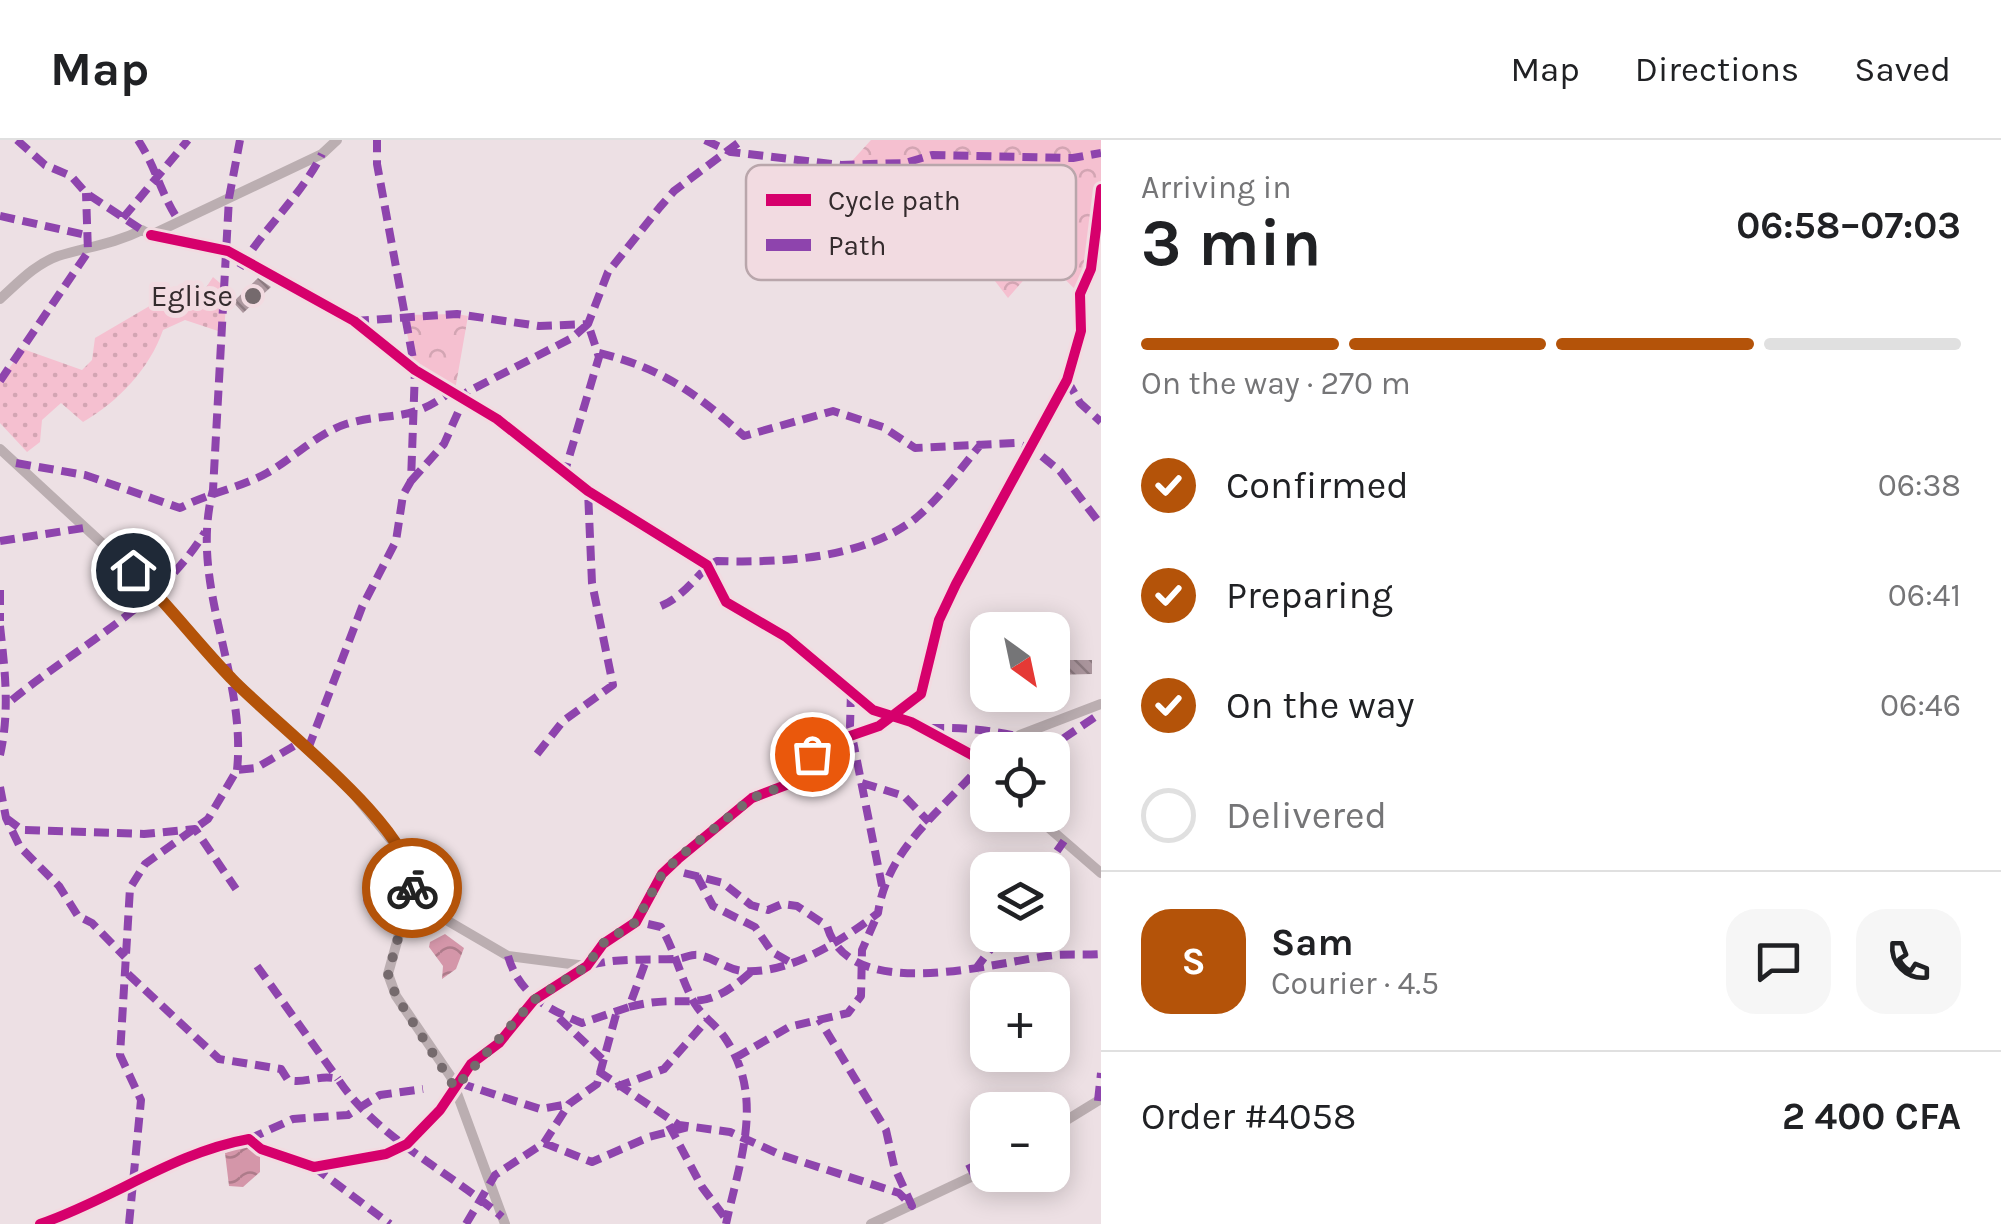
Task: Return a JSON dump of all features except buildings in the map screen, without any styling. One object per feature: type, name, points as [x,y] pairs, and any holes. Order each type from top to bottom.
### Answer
[{"type":"street","points":[[150,235],[322,154],[336,140]]},
{"type":"street","points":[[40,1224],[97,1203],[222,1144],[249,1138],[261,1149],[314,1168],[386,1154],[408,1144],[534,1000],[587,966],[602,944],[636,922],[662,874],[678,858],[752,798],[786,785],[824,745],[894,716],[922,694],[947,602],[1067,380],[1081,331],[1080,294],[1091,269],[1101,189]]},
{"type":"street","points":[[0,300],[39,266],[58,256],[88,252],[142,230],[228,252],[354,322],[415,370],[488,412],[588,491],[707,565],[726,602],[786,637],[873,710],[894,716],[970,754]]},
{"type":"street","points":[[0,448],[155,592],[233,680],[349,788],[405,857],[413,884],[388,974],[396,996],[455,1088],[505,1224]]},
{"type":"street","points":[[1028,732],[1101,704]]},
{"type":"street","points":[[1054,832],[1101,873]]},
{"type":"street","points":[[448,921],[508,956],[587,966]]},
{"type":"street","points":[[1070,1118],[1101,1098]]},
{"type":"street","points":[[871,1224],[970,1177]]},
{"type":"green space","points":[[871,140],[1101,140],[1101,204],[1080,294],[1066,280],[1076,280],[1076,165],[851,162]]},
{"type":"green space","points":[[213,277],[227,289],[224,333],[185,320],[163,330],[141,371],[108,405],[83,422],[61,403],[42,420],[40,442],[27,452],[0,423],[0,381],[23,349],[82,370],[92,360],[95,338],[182,287],[201,295]]},
{"type":"green space","points":[[994,280],[1024,280],[1008,298]]},
{"type":"green space","points":[[403,315],[468,316],[454,396],[415,370]]},
{"type":"water","points":[[377,885],[387,889],[391,899],[387,909],[377,913],[367,909],[363,899],[367,889]]},
{"type":"water","points":[[445,934],[464,948],[456,969],[442,979],[443,966],[429,947],[430,942]]},
{"type":"water","points":[[246,1145],[260,1153],[260,1172],[243,1187],[229,1186],[225,1153]]},
{"type":"marked path","points":[[17,140],[45,165],[71,176],[86,193],[142,230]]},
{"type":"marked path","points":[[138,140],[179,221]]},
{"type":"marked path","points":[[123,218],[188,140]]},
{"type":"marked path","points":[[237,770],[234,699],[212,595],[207,525],[213,490],[229,198],[240,140]]},
{"type":"marked path","points":[[308,749],[362,607],[396,541],[403,495],[411,481],[415,370],[377,164],[377,140]]},
{"type":"marked path","points":[[705,140],[731,152],[841,165],[905,163],[932,155],[1073,158],[1101,153]]},
{"type":"marked path","points":[[354,321],[457,314],[539,326],[588,324],[608,272],[660,207],[674,191],[742,140]]},
{"type":"marked path","points":[[240,268],[322,154]]},
{"type":"marked path","points":[[0,381],[88,252],[86,193]]},
{"type":"marked path","points":[[0,216],[86,235]]},
{"type":"marked path","points":[[411,481],[444,444],[467,392],[572,338],[588,324],[599,357],[564,474]]},
{"type":"marked path","points":[[599,353],[642,366],[678,384],[744,436],[833,411],[883,427],[915,448],[1015,443],[1034,450],[1060,471],[1101,525]]},
{"type":"marked path","points":[[1067,380],[1080,403],[1101,422]]},
{"type":"marked path","points":[[16,463],[85,475],[180,508],[267,473],[336,428],[409,413],[449,393]]},
{"type":"marked path","points":[[661,606],[717,561],[821,556],[895,532],[934,501],[982,443]]},
{"type":"marked path","points":[[537,754],[563,721],[613,685],[592,583],[588,491]]},
{"type":"marked path","points":[[0,541],[90,527]]},
{"type":"marked path","points":[[12,700],[141,604],[165,582],[205,532]]},
{"type":"marked path","points":[[0,590],[0,621]]},
{"type":"marked path","points":[[0,626],[6,707],[0,755]]},
{"type":"marked path","points":[[851,692],[850,726],[882,886]]},
{"type":"marked path","points":[[929,728],[991,731],[1052,746],[1101,713]]},
{"type":"marked path","points":[[129,1224],[141,1100],[120,1055],[130,888],[145,864],[208,819],[237,770],[256,768],[301,742]]},
{"type":"marked path","points":[[590,965],[696,955],[736,970],[760,971],[814,954],[878,913],[884,890],[904,850],[970,777]]},
{"type":"marked path","points":[[862,783],[904,796],[929,822]]},
{"type":"marked path","points":[[0,787],[6,818],[20,847],[59,886],[78,916],[92,923],[125,957]]},
{"type":"marked path","points":[[6,818],[22,830],[144,834],[195,829],[236,889]]},
{"type":"marked path","points":[[1056,852],[1064,841]]},
{"type":"marked path","points":[[684,873],[723,883],[751,905],[768,910],[782,904],[797,906],[827,926],[841,951],[864,965],[893,972],[962,970],[1054,955],[1101,954]]},
{"type":"marked path","points":[[697,876],[713,906],[755,927],[772,952],[790,962]]},
{"type":"marked path","points":[[735,1058],[789,1027],[848,1013],[861,996],[862,950],[876,918]]},
{"type":"marked path","points":[[648,924],[661,927],[690,995],[725,1038],[744,1084],[746,1130],[726,1224]]},
{"type":"marked path","points":[[975,970],[988,952]]},
{"type":"marked path","points":[[508,956],[519,981],[536,999],[582,1023],[629,1007],[647,958]]},
{"type":"marked path","points":[[257,966],[338,1079]]},
{"type":"marked path","points":[[629,1007],[706,999],[734,986],[752,971]]},
{"type":"marked path","points":[[128,974],[219,1059],[281,1069],[288,1080],[338,1079],[354,1100],[393,1136],[502,1217]]},
{"type":"marked path","points":[[466,1224],[495,1175],[544,1143],[569,1104],[597,1084],[617,1011]]},
{"type":"marked path","points":[[559,1018],[602,1059]]},
{"type":"marked path","points":[[598,1071],[679,1125],[730,1132],[781,1155],[899,1193],[912,1206],[894,1166],[886,1130],[819,1019]]},
{"type":"marked path","points":[[616,1087],[664,1069],[707,1020]]},
{"type":"marked path","points":[[1098,1101],[1101,1073]]},
{"type":"marked path","points":[[459,1083],[540,1109],[569,1104]]},
{"type":"marked path","points":[[249,1139],[293,1119],[348,1115],[380,1095],[423,1089]]},
{"type":"marked path","points":[[669,1125],[702,1187],[726,1219]]},
{"type":"marked path","points":[[544,1143],[592,1162],[649,1137],[688,1127]]},
{"type":"marked path","points":[[314,1167],[390,1224]]},
{"type":"cycle path","points":[[40,1224],[195,1154],[249,1139],[261,1149],[314,1167],[386,1154],[407,1144],[440,1110],[471,1064],[499,1043],[534,1000],[587,966],[603,944],[636,922],[662,874],[678,859],[752,798],[786,785],[824,745],[879,726],[921,694],[939,620],[1067,380],[1081,331],[1080,294],[1091,269],[1101,189]]},
{"type":"cycle path","points":[[151,235],[228,251],[354,321],[415,370],[497,419],[588,491],[707,565],[726,602],[786,637],[873,710],[911,722],[970,754]]},
{"type":"way so far","points":[[412,888],[388,974],[396,996],[442,1062],[455,1088],[472,1064],[499,1043],[534,1000],[587,966],[602,944],[636,922],[662,874],[678,858],[752,798],[786,785],[812,754]]},
{"type":"place","name":"Eglise","points":[[253,296]]},
{"type":"route","points":[[133,570],[233,680],[349,788],[405,857],[412,888]]}]
